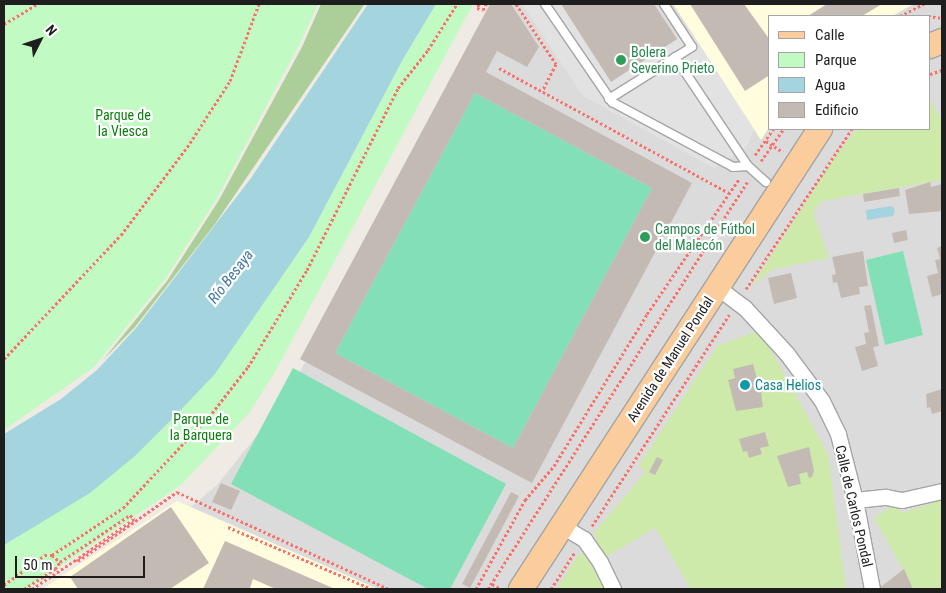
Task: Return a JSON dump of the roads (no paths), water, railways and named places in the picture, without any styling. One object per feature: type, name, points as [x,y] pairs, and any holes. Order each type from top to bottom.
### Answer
[{"type":"main road","name":"Avenida de Manuel Pondal","points":[[499,586],[761,177],[800,130]]},
{"type":"main road","name":"Avenida de Manuel Pondal","points":[[521,589],[819,130]]},
{"type":"street","name":"Calle de Carlos Pondal","points":[[717,287],[737,302],[795,363],[822,401],[838,434],[855,500],[872,589]]},
{"type":"street","points":[[855,500],[886,497],[902,500],[942,491]]},
{"type":"street","points":[[562,526],[584,539],[600,562],[613,589]]},
{"type":"lane","points":[[545,4],[609,99],[625,111],[733,167],[748,166]]},
{"type":"lane","points":[[609,99],[692,46],[664,4]]},
{"type":"lane","points":[[675,57],[748,166],[761,177]]},
{"type":"water","name":"Río Besaya","points":[[368,4],[436,4],[403,59],[309,237],[215,374],[169,422],[135,456],[90,493],[4,545],[4,434],[61,399],[97,370],[136,328],[251,178]]},
{"type":"water","points":[[892,206],[895,210],[893,216],[867,220],[866,210]]},
{"type":"place","name":"Bolera Severino Prieto","points":[[621,60]]},
{"type":"place","name":"Campos de Fútbol del Malecón","points":[[645,237]]},
{"type":"place","name":"Casa Helios","points":[[745,385]]},
{"type":"park label","name":"Parque de la Viesca","points":[[123,124]]},
{"type":"park label","name":"Parque de la Barquera","points":[[201,428]]}]
